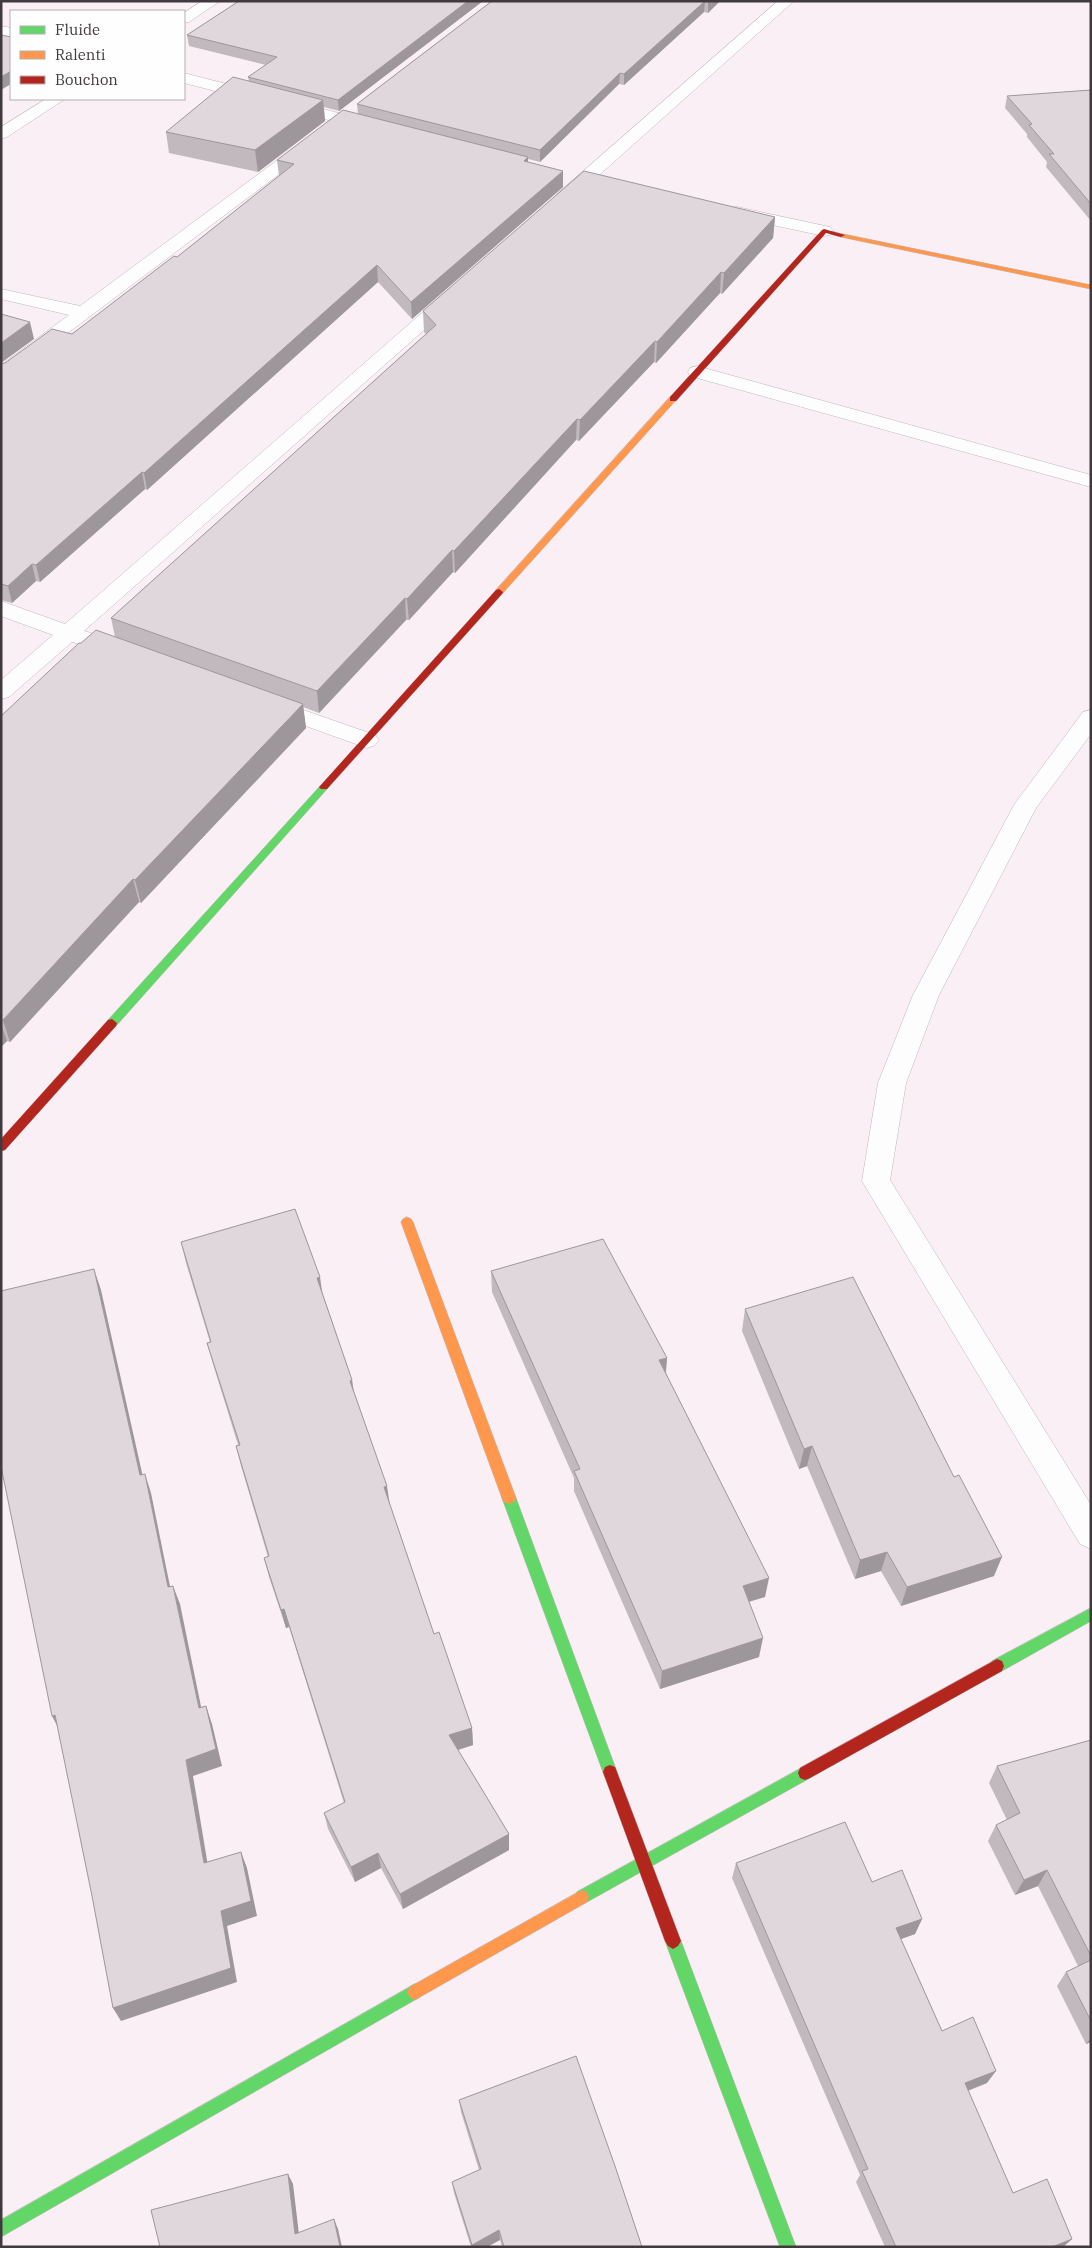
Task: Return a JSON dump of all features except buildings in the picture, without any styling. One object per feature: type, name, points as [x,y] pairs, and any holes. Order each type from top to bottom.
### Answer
[{"type":"street","points":[[185,18],[213,1]]},
{"type":"street","points":[[546,213],[788,1]]},
{"type":"street","points":[[185,78],[391,131]]},
{"type":"street","points":[[1,134],[55,100]]},
{"type":"street","points":[[1,374],[358,107]]},
{"type":"street","points":[[565,175],[603,184]]},
{"type":"street","points":[[718,208],[1091,287]]},
{"type":"street","points":[[1,1147],[824,231]]},
{"type":"street","points":[[1,692],[464,285]]},
{"type":"street","points":[[1,294],[85,313]]},
{"type":"street","points":[[697,372],[1091,481]]},
{"type":"street","points":[[1,608],[106,646]]},
{"type":"street","points":[[246,696],[367,740]]},
{"type":"street","points":[[1091,716],[1026,805],[926,995],[892,1084],[876,1181],[1091,1534]]},
{"type":"street","points":[[407,1222],[643,1862],[788,2247]]},
{"type":"street","points":[[1,2230],[643,1862],[1091,1614]]},
{"type":"traffic: fast","points":[[112,1023],[324,787]]},
{"type":"traffic: fast","points":[[509,1498],[610,1772]]},
{"type":"traffic: fast","points":[[997,1666],[1091,1614]]},
{"type":"traffic: fast","points":[[582,1897],[805,1773]]},
{"type":"traffic: fast","points":[[673,1941],[788,2247]]},
{"type":"traffic: fast","points":[[1,2229],[415,1992]]},
{"type":"traffic: slow","points":[[841,235],[1091,287]]},
{"type":"traffic: slow","points":[[499,592],[673,399]]},
{"type":"traffic: slow","points":[[407,1222],[509,1498]]},
{"type":"traffic: slow","points":[[415,1992],[582,1897]]},
{"type":"traffic: jam","points":[[673,399],[824,231],[841,235]]},
{"type":"traffic: jam","points":[[324,787],[499,592]]},
{"type":"traffic: jam","points":[[1,1147],[112,1023]]},
{"type":"traffic: jam","points":[[805,1773],[997,1666]]},
{"type":"traffic: jam","points":[[610,1772],[673,1941]]}]
